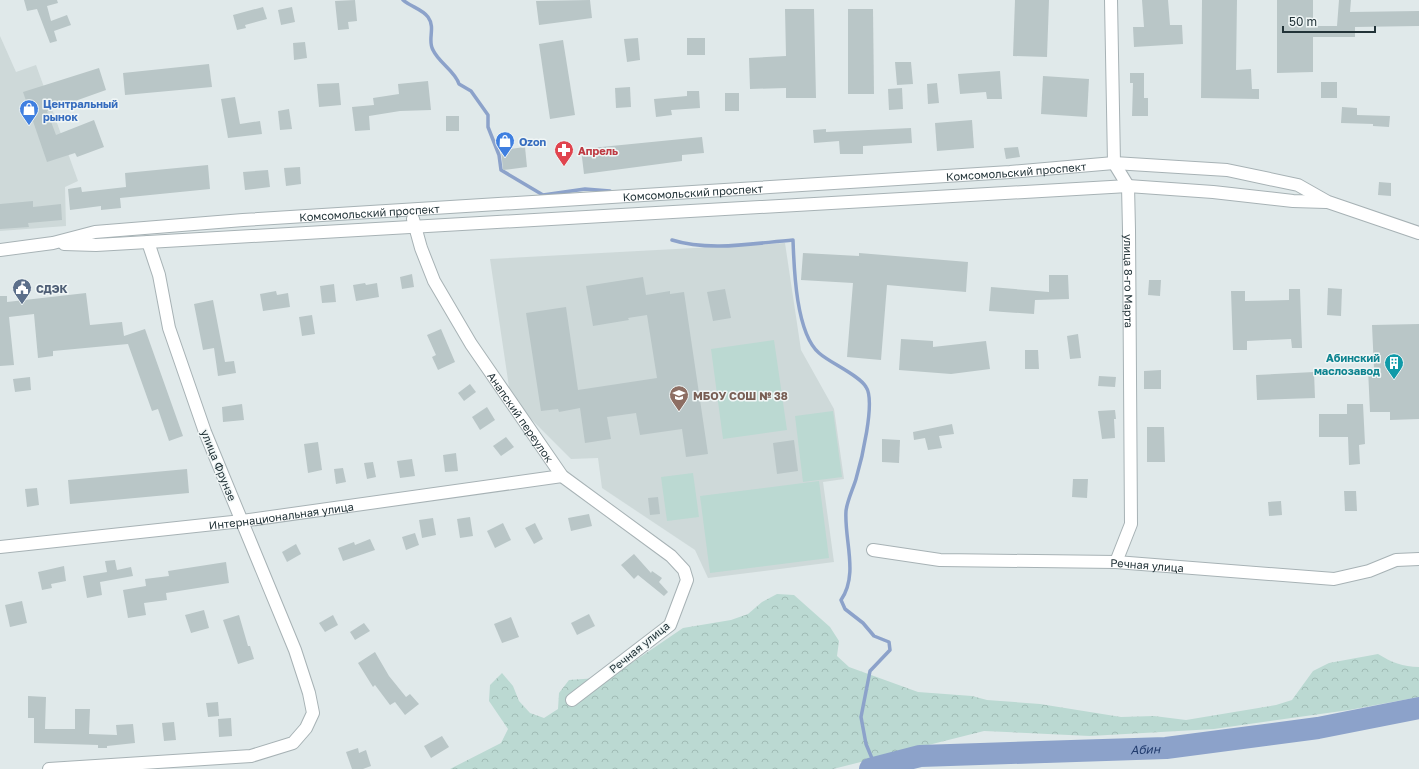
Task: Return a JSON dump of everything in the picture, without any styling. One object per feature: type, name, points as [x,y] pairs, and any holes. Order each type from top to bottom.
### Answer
[{"type":"street","points":[[1111,0],[1114,164],[1128,186]]},
{"type":"street","name":"Комсомольский проспект","points":[[0,250],[53,243],[95,232],[243,220],[1114,164],[1227,170],[1298,185],[1328,202],[1419,233]]},
{"type":"street","name":"Комсомольский проспект","points":[[53,243],[96,245],[1128,186],[1214,192],[1293,201],[1328,202]]},
{"type":"street","name":"улица 8-го Марта","points":[[1116,562],[1131,524],[1128,186]]},
{"type":"street","name":"Анапский переулок","points":[[412,210],[414,226],[434,282],[500,388],[562,476],[671,556],[684,570],[687,580]]},
{"type":"street","name":"улица Фрунзе","points":[[49,769],[251,756],[293,743],[306,728],[313,713],[310,693],[295,650],[205,432],[169,328],[159,275],[148,242]]},
{"type":"street","name":"Интернациональная улица","points":[[0,547],[242,521],[562,476]]},
{"type":"street","name":"Речная улица","points":[[873,550],[940,560],[1116,562],[1334,579],[1369,571],[1396,560],[1419,559]]},
{"type":"street","name":"Речная улица","points":[[572,700],[670,625],[687,580]]},
{"type":"shaded area","name":"Центральный рынок","points":[[0,36],[16,72],[36,65],[78,181],[65,187],[66,226],[0,231]]},
{"type":"shaded area","name":"МБОУ СОШ № 38","points":[[785,243],[801,350],[834,409],[844,479],[823,482],[834,562],[708,578],[695,550],[602,488],[598,458],[571,459],[526,414],[509,387],[490,259]]},
{"type":"green space","points":[[774,340],[787,430],[723,439],[711,349]]},
{"type":"green space","points":[[833,411],[842,477],[803,482],[795,416]]},
{"type":"green space","points":[[693,473],[699,517],[667,521],[661,477]]},
{"type":"green space","points":[[819,481],[829,558],[710,573],[700,496]]},
{"type":"green space","points":[[777,594],[794,595],[830,627],[839,641],[837,656],[849,667],[918,692],[972,696],[987,700],[1040,704],[1121,717],[1154,716],[1186,720],[1276,705],[1292,700],[1313,671],[1329,663],[1378,654],[1397,664],[1419,667],[1419,697],[1349,710],[1214,729],[1090,736],[984,731],[833,769],[450,769],[501,743],[508,729],[489,701],[490,685],[502,673],[513,686],[519,701],[530,713],[544,718],[558,709],[559,693],[569,680],[611,677],[683,628],[731,620],[748,614],[762,602]]},
{"type":"building","points":[[24,0],[57,0],[58,3],[47,6],[51,21],[67,15],[71,25],[54,31],[57,41],[50,43],[37,9],[27,11]]},
{"type":"building","points":[[355,0],[357,21],[348,22],[349,29],[338,30],[335,1]]},
{"type":"building","points":[[590,0],[592,18],[539,25],[536,1]]},
{"type":"building","points":[[1015,0],[1049,0],[1047,57],[1013,56]]},
{"type":"building","points":[[1142,0],[1168,0],[1170,25],[1182,25],[1183,44],[1134,47],[1133,27],[1144,27]]},
{"type":"building","points":[[1202,0],[1237,0],[1236,70],[1251,69],[1252,89],[1259,89],[1259,99],[1201,98]]},
{"type":"building","points":[[1277,0],[1313,0],[1313,26],[1337,26],[1339,0],[1351,0],[1350,12],[1419,11],[1419,26],[1355,27],[1355,37],[1313,37],[1313,72],[1277,73]]},
{"type":"building","points":[[263,7],[267,19],[245,25],[246,28],[237,30],[233,15]]},
{"type":"building","points":[[292,7],[295,22],[281,25],[278,10]]},
{"type":"building","points":[[785,9],[814,9],[816,98],[786,98],[786,88],[750,89],[749,58],[786,56]]},
{"type":"building","points":[[848,9],[873,9],[874,94],[848,94]]},
{"type":"building","points":[[638,38],[640,60],[627,62],[624,39]]},
{"type":"building","points":[[687,38],[705,38],[705,55],[687,55]]},
{"type":"building","points":[[563,40],[575,115],[550,119],[539,44]]},
{"type":"building","points":[[305,42],[307,58],[294,60],[293,43]]},
{"type":"building","points":[[895,62],[911,62],[913,84],[897,85]]},
{"type":"building","points":[[209,64],[212,87],[125,95],[123,73]]},
{"type":"building","points":[[99,68],[106,90],[47,111],[56,135],[94,120],[104,147],[77,157],[75,153],[47,162],[23,92]]},
{"type":"building","points":[[1000,71],[1002,99],[987,99],[986,92],[960,94],[958,74]]},
{"type":"building","points":[[1130,73],[1144,73],[1144,98],[1148,98],[1148,116],[1132,116],[1133,83],[1130,83]]},
{"type":"building","points":[[1043,76],[1089,79],[1087,117],[1041,114]]},
{"type":"building","points":[[428,81],[431,110],[400,111],[369,116],[370,130],[355,131],[352,107],[374,105],[373,98],[399,94],[398,84]]},
{"type":"building","points":[[1321,82],[1337,82],[1337,98],[1321,98]]},
{"type":"building","points":[[339,83],[341,105],[319,107],[317,84]]},
{"type":"building","points":[[937,83],[939,103],[928,104],[927,84]]},
{"type":"building","points":[[630,87],[631,107],[616,108],[615,88]]},
{"type":"building","points":[[902,88],[903,109],[889,110],[888,89]]},
{"type":"building","points":[[687,91],[699,91],[700,108],[671,110],[672,115],[656,117],[654,99],[687,96]]},
{"type":"building","points":[[725,93],[739,93],[739,111],[725,111]]},
{"type":"building","points":[[235,97],[240,124],[260,121],[262,134],[228,138],[221,99]]},
{"type":"building","points":[[1342,107],[1357,108],[1357,115],[1390,116],[1389,127],[1373,126],[1373,124],[1341,123]]},
{"type":"building","points":[[289,109],[292,129],[280,130],[278,111]]},
{"type":"building","points":[[446,116],[459,116],[459,131],[446,131]]},
{"type":"building","points":[[972,120],[974,148],[937,151],[935,123]]},
{"type":"building","points":[[911,128],[912,143],[863,146],[863,154],[840,154],[839,141],[814,143],[813,130],[826,129],[826,132]]},
{"type":"building","points":[[702,137],[704,153],[682,155],[682,161],[584,174],[581,149]]},
{"type":"building","points":[[525,147],[527,167],[503,170],[501,150]]},
{"type":"building","points":[[1018,147],[1020,157],[1006,159],[1004,148]]},
{"type":"building","points":[[208,165],[210,189],[120,198],[121,208],[101,210],[101,206],[70,210],[68,189],[81,187],[82,192],[126,187],[125,173]]},
{"type":"building","points":[[300,167],[301,184],[286,186],[284,168]]},
{"type":"building","points":[[268,170],[270,187],[245,190],[243,172]]},
{"type":"building","points":[[1379,182],[1391,183],[1391,196],[1378,195]]},
{"type":"building","points":[[33,201],[33,207],[61,204],[62,220],[28,223],[29,227],[0,229],[0,204]]},
{"type":"building","points":[[803,253],[859,256],[859,253],[968,262],[966,292],[887,285],[881,360],[847,357],[853,283],[801,280]]},
{"type":"building","points":[[412,274],[414,287],[402,289],[400,277]]},
{"type":"building","points":[[1049,275],[1068,275],[1069,299],[1035,300],[1034,314],[989,311],[991,287],[1049,292]]},
{"type":"building","points":[[643,277],[646,295],[670,291],[670,294],[684,292],[708,454],[686,457],[682,429],[640,435],[636,413],[607,417],[611,439],[585,443],[580,408],[559,412],[558,409],[541,411],[526,313],[566,307],[578,390],[657,378],[647,315],[628,318],[629,320],[593,326],[586,286]]},
{"type":"building","points":[[1149,280],[1161,280],[1160,296],[1148,295]]},
{"type":"building","points":[[365,283],[366,285],[377,283],[379,297],[356,301],[353,285]]},
{"type":"building","points":[[334,284],[336,302],[322,303],[320,286]]},
{"type":"building","points":[[1328,288],[1342,289],[1341,316],[1327,315]]},
{"type":"building","points":[[725,289],[731,318],[713,321],[707,292]]},
{"type":"building","points":[[1289,289],[1300,289],[1302,348],[1292,348],[1291,339],[1247,341],[1247,350],[1233,350],[1231,291],[1245,291],[1245,301],[1289,300]]},
{"type":"building","points":[[276,291],[277,295],[288,293],[290,307],[263,311],[260,294]]},
{"type":"building","points":[[86,293],[90,325],[122,322],[124,336],[145,329],[183,436],[169,441],[158,409],[152,411],[128,344],[53,351],[53,356],[38,358],[34,314],[9,317],[14,365],[0,366],[0,296],[7,296],[7,302]]},
{"type":"building","points":[[213,300],[225,362],[234,361],[236,373],[218,376],[214,348],[203,350],[194,304]]},
{"type":"building","points":[[312,315],[315,334],[302,336],[299,317]]},
{"type":"building","name":"Абинский маслозавод","points":[[1419,324],[1419,419],[1390,420],[1390,412],[1370,412],[1368,369],[1374,369],[1372,325]]},
{"type":"building","points":[[441,329],[455,362],[438,370],[432,357],[436,355],[427,335]]},
{"type":"building","points":[[1078,334],[1081,358],[1070,359],[1067,336]]},
{"type":"building","points":[[901,339],[933,341],[933,347],[986,341],[990,369],[951,374],[899,370]]},
{"type":"building","points":[[1025,350],[1038,350],[1039,369],[1025,369]]},
{"type":"building","points":[[1161,370],[1161,389],[1144,389],[1144,371]]},
{"type":"building","points":[[1314,372],[1315,398],[1257,400],[1256,375]]},
{"type":"building","points":[[1099,376],[1116,377],[1115,387],[1098,386]]},
{"type":"building","points":[[30,377],[31,390],[15,392],[13,379]]},
{"type":"building","points":[[470,384],[476,392],[464,401],[458,393]]},
{"type":"building","points":[[242,404],[244,420],[223,422],[222,407]]},
{"type":"building","points":[[1347,404],[1363,404],[1365,444],[1359,445],[1360,464],[1349,465],[1348,437],[1319,437],[1319,414],[1347,414]]},
{"type":"building","points":[[487,407],[495,420],[480,430],[472,417]]},
{"type":"building","points":[[1115,410],[1115,438],[1102,439],[1098,411]]},
{"type":"building","points":[[952,424],[954,434],[939,436],[942,448],[928,450],[925,438],[914,440],[913,432]]},
{"type":"building","points":[[1147,427],[1164,427],[1165,462],[1147,462]]},
{"type":"building","points":[[506,437],[514,447],[501,456],[493,446]]},
{"type":"building","points":[[882,439],[900,440],[899,463],[882,462]]},
{"type":"building","points":[[794,440],[798,471],[777,474],[773,443]]},
{"type":"building","points":[[318,442],[322,470],[308,473],[304,444]]},
{"type":"building","points":[[456,453],[458,471],[445,472],[443,455]]},
{"type":"building","points":[[412,459],[415,476],[400,478],[397,461]]},
{"type":"building","points":[[373,462],[376,477],[367,479],[364,463]]},
{"type":"building","points":[[343,468],[346,482],[336,484],[334,469]]},
{"type":"building","points":[[187,469],[189,493],[70,504],[68,480]]},
{"type":"building","points":[[1073,479],[1088,479],[1087,498],[1072,497]]},
{"type":"building","points":[[37,488],[39,505],[27,507],[25,489]]},
{"type":"building","points":[[1344,491],[1356,491],[1357,511],[1345,511]]},
{"type":"building","points":[[658,497],[660,514],[650,515],[648,498]]},
{"type":"building","points":[[1281,501],[1282,515],[1269,516],[1268,502]]},
{"type":"building","points":[[589,514],[592,526],[571,531],[568,518]]},
{"type":"building","points":[[470,517],[473,536],[460,538],[457,519]]},
{"type":"building","points":[[433,518],[436,535],[422,538],[419,520]]},
{"type":"building","points":[[503,523],[511,540],[495,548],[487,531]]},
{"type":"building","points":[[535,523],[543,539],[534,544],[525,528]]},
{"type":"building","points":[[415,533],[419,545],[406,550],[402,537]]},
{"type":"building","points":[[370,539],[375,550],[343,561],[338,548],[354,542],[355,545]]},
{"type":"building","points":[[296,544],[301,554],[287,562],[282,552]]},
{"type":"building","points":[[634,554],[651,573],[652,571],[662,578],[659,582],[668,592],[664,596],[638,575],[634,579],[621,565]]},
{"type":"building","points":[[115,560],[117,570],[131,567],[133,576],[100,582],[102,595],[87,598],[83,576],[107,572],[105,561]]},
{"type":"building","points":[[226,562],[229,583],[166,593],[167,600],[144,603],[146,615],[128,618],[123,590],[146,586],[145,579],[169,576],[168,571]]},
{"type":"building","points":[[64,566],[66,581],[51,584],[52,588],[42,590],[38,572]]},
{"type":"building","points":[[22,601],[27,623],[10,627],[5,605]]},
{"type":"building","points":[[204,610],[209,628],[191,633],[185,615]]},
{"type":"building","points":[[589,614],[595,626],[577,635],[571,623]]},
{"type":"building","points":[[239,615],[248,646],[250,646],[254,659],[238,664],[223,620]]},
{"type":"building","points":[[333,615],[338,625],[325,632],[319,623]]},
{"type":"building","points":[[511,617],[519,637],[502,643],[494,624]]},
{"type":"building","points":[[364,623],[370,631],[355,640],[350,632]]},
{"type":"building","points":[[375,652],[389,676],[406,697],[410,694],[419,704],[405,715],[395,702],[390,705],[375,685],[373,687],[358,663]]},
{"type":"building","points":[[28,696],[46,697],[45,729],[75,729],[75,709],[90,709],[89,734],[117,735],[116,725],[133,724],[135,743],[107,746],[107,748],[98,748],[98,745],[34,743],[34,718],[28,718]]},
{"type":"building","points":[[218,702],[219,716],[208,717],[206,703]]},
{"type":"building","points":[[231,718],[232,736],[219,737],[218,719]]},
{"type":"building","points":[[174,722],[176,740],[164,741],[162,723]]},
{"type":"building","points":[[442,736],[449,747],[431,758],[424,746]]},
{"type":"building","points":[[358,748],[359,753],[366,750],[371,766],[363,769],[352,769],[346,752]]},
{"type":"waterway","points":[[403,0],[423,12],[428,17],[432,30],[431,46],[436,55],[454,75],[459,84],[471,91],[488,115],[488,127],[499,155],[501,170],[543,195],[585,189],[610,191]]},
{"type":"waterway","points":[[672,240],[687,244],[717,246],[793,240],[794,267],[798,300],[805,331],[811,344],[819,353],[857,378],[866,387],[869,394],[869,418],[867,432],[856,479],[846,511],[850,568],[846,590],[841,600],[845,609],[863,623],[874,636],[889,642],[890,650],[870,671],[861,717],[866,744],[876,768]]},
{"type":"waterway","name":"Абин","points":[[870,769],[920,756],[1166,748],[1318,728],[1419,708]]},
{"type":"place","name":"Центральный рынок","points":[[29,126]]},
{"type":"place","name":"Ozon","points":[[505,158]]},
{"type":"place","name":"Апрель","points":[[564,167]]},
{"type":"place","name":"СДЭК","points":[[22,305]]},
{"type":"place","name":"Абинский маслозавод","points":[[1394,380]]},
{"type":"place","name":"МБОУ СОШ № 38","points":[[679,412]]}]
